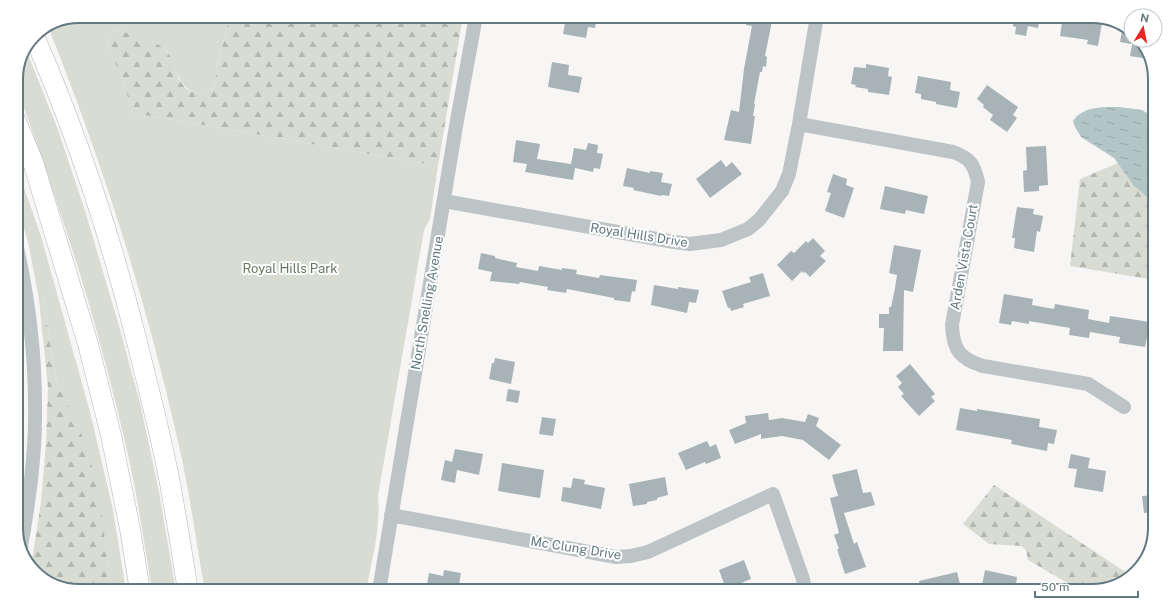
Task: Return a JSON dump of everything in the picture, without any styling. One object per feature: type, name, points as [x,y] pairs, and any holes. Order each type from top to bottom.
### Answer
[{"type":"highway","points":[[37,43],[100,210],[125,293],[169,476],[187,584]]},
{"type":"highway","points":[[23,138],[33,162],[88,344],[111,435],[130,529],[139,584]]},
{"type":"street","name":"North Snelling Avenue","points":[[380,584],[456,126],[475,23]]},
{"type":"street","name":"Royal Hills Drive","points":[[444,201],[690,244],[721,240],[748,229],[758,220],[782,191],[789,174],[816,23]]},
{"type":"street","name":"Arden Vista Court","points":[[799,124],[953,152],[962,155],[970,161],[976,171],[978,182],[952,325],[953,337],[962,356],[971,363],[983,366],[1088,384],[1124,407]]},
{"type":"street","points":[[23,281],[28,308],[33,353],[35,406],[33,456],[23,532]]},
{"type":"street","name":"Mc Clung Drive","points":[[391,515],[616,557],[624,557],[648,552],[773,494],[786,536],[804,584]]},
{"type":"green space","name":"Royal Hills Park","points":[[79,23],[227,23],[213,88],[203,92],[195,92],[188,89],[178,76],[167,51],[130,34],[115,30],[110,33],[107,46],[120,73],[133,113],[438,166],[430,219],[424,230],[378,496],[379,508],[377,532],[367,584],[204,584],[183,464],[153,340],[122,234],[88,131],[50,32],[61,26]]},
{"type":"green space","points":[[227,23],[462,23],[438,166],[133,113],[120,73],[107,46],[110,33],[114,30],[135,35],[149,40],[161,47],[169,54],[179,78],[187,89],[200,92],[213,88]]},
{"type":"green space","points":[[28,56],[57,127],[86,214],[119,326],[140,403],[159,492],[175,584],[151,584],[129,460],[99,340],[80,273],[23,107],[23,75]]},
{"type":"green space","points":[[1118,163],[1134,186],[1148,198],[1148,279],[1070,266],[1080,179]]},
{"type":"green space","points":[[23,185],[41,236],[90,412],[113,510],[125,584],[109,584],[105,540],[93,469],[75,420],[58,391],[43,299],[39,299],[23,224]]},
{"type":"green space","points":[[39,299],[43,299],[58,391],[62,392],[75,420],[87,449],[93,469],[102,514],[109,584],[79,584],[61,581],[48,575],[32,559],[41,502],[46,443],[48,388]]},
{"type":"green space","points":[[994,485],[1126,572],[1113,580],[1099,584],[1069,584],[1028,560],[1026,550],[1021,546],[989,544],[963,524]]},
{"type":"water","points":[[1106,107],[1142,110],[1148,114],[1148,198],[1134,186],[1114,158],[1081,137],[1075,127],[1073,121],[1082,112],[1094,108]]},
{"type":"building","points":[[565,23],[596,23],[595,28],[588,27],[586,38],[563,34]]},
{"type":"building","points":[[746,23],[772,23],[765,56],[767,57],[766,67],[763,66],[762,72],[760,72],[754,104],[753,116],[755,116],[751,144],[724,140],[731,110],[739,112],[744,69],[752,26],[746,25]]},
{"type":"building","points":[[1008,23],[1039,23],[1038,28],[1028,26],[1026,36],[1015,34],[1016,27],[1013,26],[1013,24]]},
{"type":"building","points":[[1062,23],[1102,24],[1098,46],[1087,44],[1088,40],[1060,36]]},
{"type":"building","points":[[1122,31],[1123,32],[1123,43],[1120,42]]},
{"type":"building","points":[[1132,48],[1139,48],[1144,58],[1130,56]]},
{"type":"building","points":[[552,62],[569,65],[568,75],[582,77],[579,93],[548,87]]},
{"type":"building","points":[[866,64],[889,68],[888,76],[892,77],[889,95],[868,92],[868,89],[855,87],[856,85],[851,84],[854,67],[866,68]]},
{"type":"building","points":[[918,76],[951,82],[950,90],[960,92],[957,108],[936,104],[936,102],[921,99],[921,94],[915,93]]},
{"type":"building","points":[[987,85],[1018,107],[1013,115],[1017,118],[1007,132],[990,120],[993,115],[983,107],[984,105],[977,99]]},
{"type":"building","points":[[516,140],[540,144],[537,159],[571,164],[574,148],[586,150],[588,143],[598,145],[597,153],[603,154],[600,169],[594,168],[593,172],[575,168],[573,180],[525,172],[527,164],[513,162]]},
{"type":"building","points":[[1046,146],[1048,185],[1039,186],[1039,191],[1024,192],[1023,171],[1027,170],[1026,147]]},
{"type":"building","points":[[721,160],[726,167],[732,162],[742,174],[710,198],[696,179]]},
{"type":"building","points":[[627,168],[650,173],[650,171],[663,173],[661,182],[672,184],[669,196],[661,196],[633,190],[634,188],[623,186]]},
{"type":"building","points":[[833,174],[847,179],[846,185],[854,188],[844,218],[825,211],[831,193],[827,192]]},
{"type":"building","points":[[885,186],[928,196],[924,214],[906,210],[905,214],[880,209]]},
{"type":"building","points":[[1017,207],[1034,209],[1033,214],[1043,216],[1040,232],[1037,231],[1034,252],[1014,248],[1015,238],[1012,238]]},
{"type":"building","points":[[813,238],[825,251],[820,256],[826,261],[810,277],[802,271],[792,281],[777,265],[791,251],[794,253],[806,241],[808,243]]},
{"type":"building","points":[[894,245],[921,250],[913,292],[904,290],[903,351],[883,351],[884,328],[879,328],[879,314],[889,314],[889,307],[891,307],[897,275],[889,273]]},
{"type":"building","points":[[481,253],[517,263],[516,267],[538,271],[539,266],[562,270],[562,268],[577,270],[576,274],[599,278],[600,275],[637,280],[635,292],[632,291],[630,302],[614,300],[614,298],[567,289],[566,293],[547,290],[548,287],[520,282],[519,284],[490,281],[492,272],[478,269]]},
{"type":"building","points":[[763,273],[770,296],[743,304],[744,307],[731,311],[730,308],[728,308],[722,291],[751,282],[749,277]]},
{"type":"building","points":[[654,285],[678,289],[678,287],[699,290],[696,303],[689,302],[687,313],[651,305]]},
{"type":"building","points":[[1004,294],[1033,299],[1032,305],[1054,309],[1055,304],[1089,310],[1088,319],[1109,323],[1110,316],[1148,322],[1148,332],[1145,347],[1119,343],[1120,337],[1090,332],[1089,338],[1069,335],[1070,328],[1029,321],[1029,324],[1012,321],[1011,325],[999,323]]},
{"type":"building","points":[[495,358],[515,362],[511,384],[489,379],[492,363],[494,363]]},
{"type":"building","points":[[910,364],[935,394],[931,397],[935,401],[919,416],[901,396],[904,394],[898,387],[902,383],[896,376]]},
{"type":"building","points":[[508,389],[520,391],[518,403],[506,401]]},
{"type":"building","points":[[960,408],[977,411],[977,409],[1040,419],[1039,427],[1057,430],[1054,444],[1048,443],[1047,451],[1011,444],[1012,440],[956,430]]},
{"type":"building","points":[[768,413],[769,420],[782,418],[805,422],[808,414],[819,418],[816,426],[841,445],[829,460],[803,440],[782,436],[761,439],[761,434],[735,444],[729,430],[746,423],[745,416]]},
{"type":"building","points":[[542,417],[556,419],[553,436],[539,434]]},
{"type":"building","points":[[707,441],[710,447],[716,444],[721,458],[706,464],[705,462],[686,470],[678,453]]},
{"type":"building","points":[[455,449],[483,454],[479,475],[457,470],[455,483],[441,480],[445,460],[452,462]]},
{"type":"building","points":[[1071,454],[1090,458],[1088,468],[1106,471],[1103,492],[1074,487],[1077,469],[1068,468]]},
{"type":"building","points":[[502,463],[544,470],[540,498],[498,491]]},
{"type":"building","points":[[857,469],[863,493],[871,492],[875,505],[844,513],[854,544],[857,542],[866,567],[845,574],[834,535],[839,533],[830,498],[838,496],[832,475]]},
{"type":"building","points":[[665,477],[668,495],[657,498],[657,500],[647,502],[647,504],[633,506],[629,484]]},
{"type":"building","points":[[573,478],[585,480],[584,484],[605,488],[601,509],[561,501],[563,487],[571,488]]},
{"type":"building","points":[[1142,496],[1148,496],[1148,513],[1144,513]]},
{"type":"building","points":[[744,560],[751,579],[738,584],[724,584],[719,570]]},
{"type":"building","points":[[444,570],[461,573],[459,584],[427,584],[429,573],[443,576]]},
{"type":"building","points":[[985,570],[1017,577],[1016,584],[982,584]]},
{"type":"building","points":[[957,572],[960,584],[920,584],[919,581]]}]
